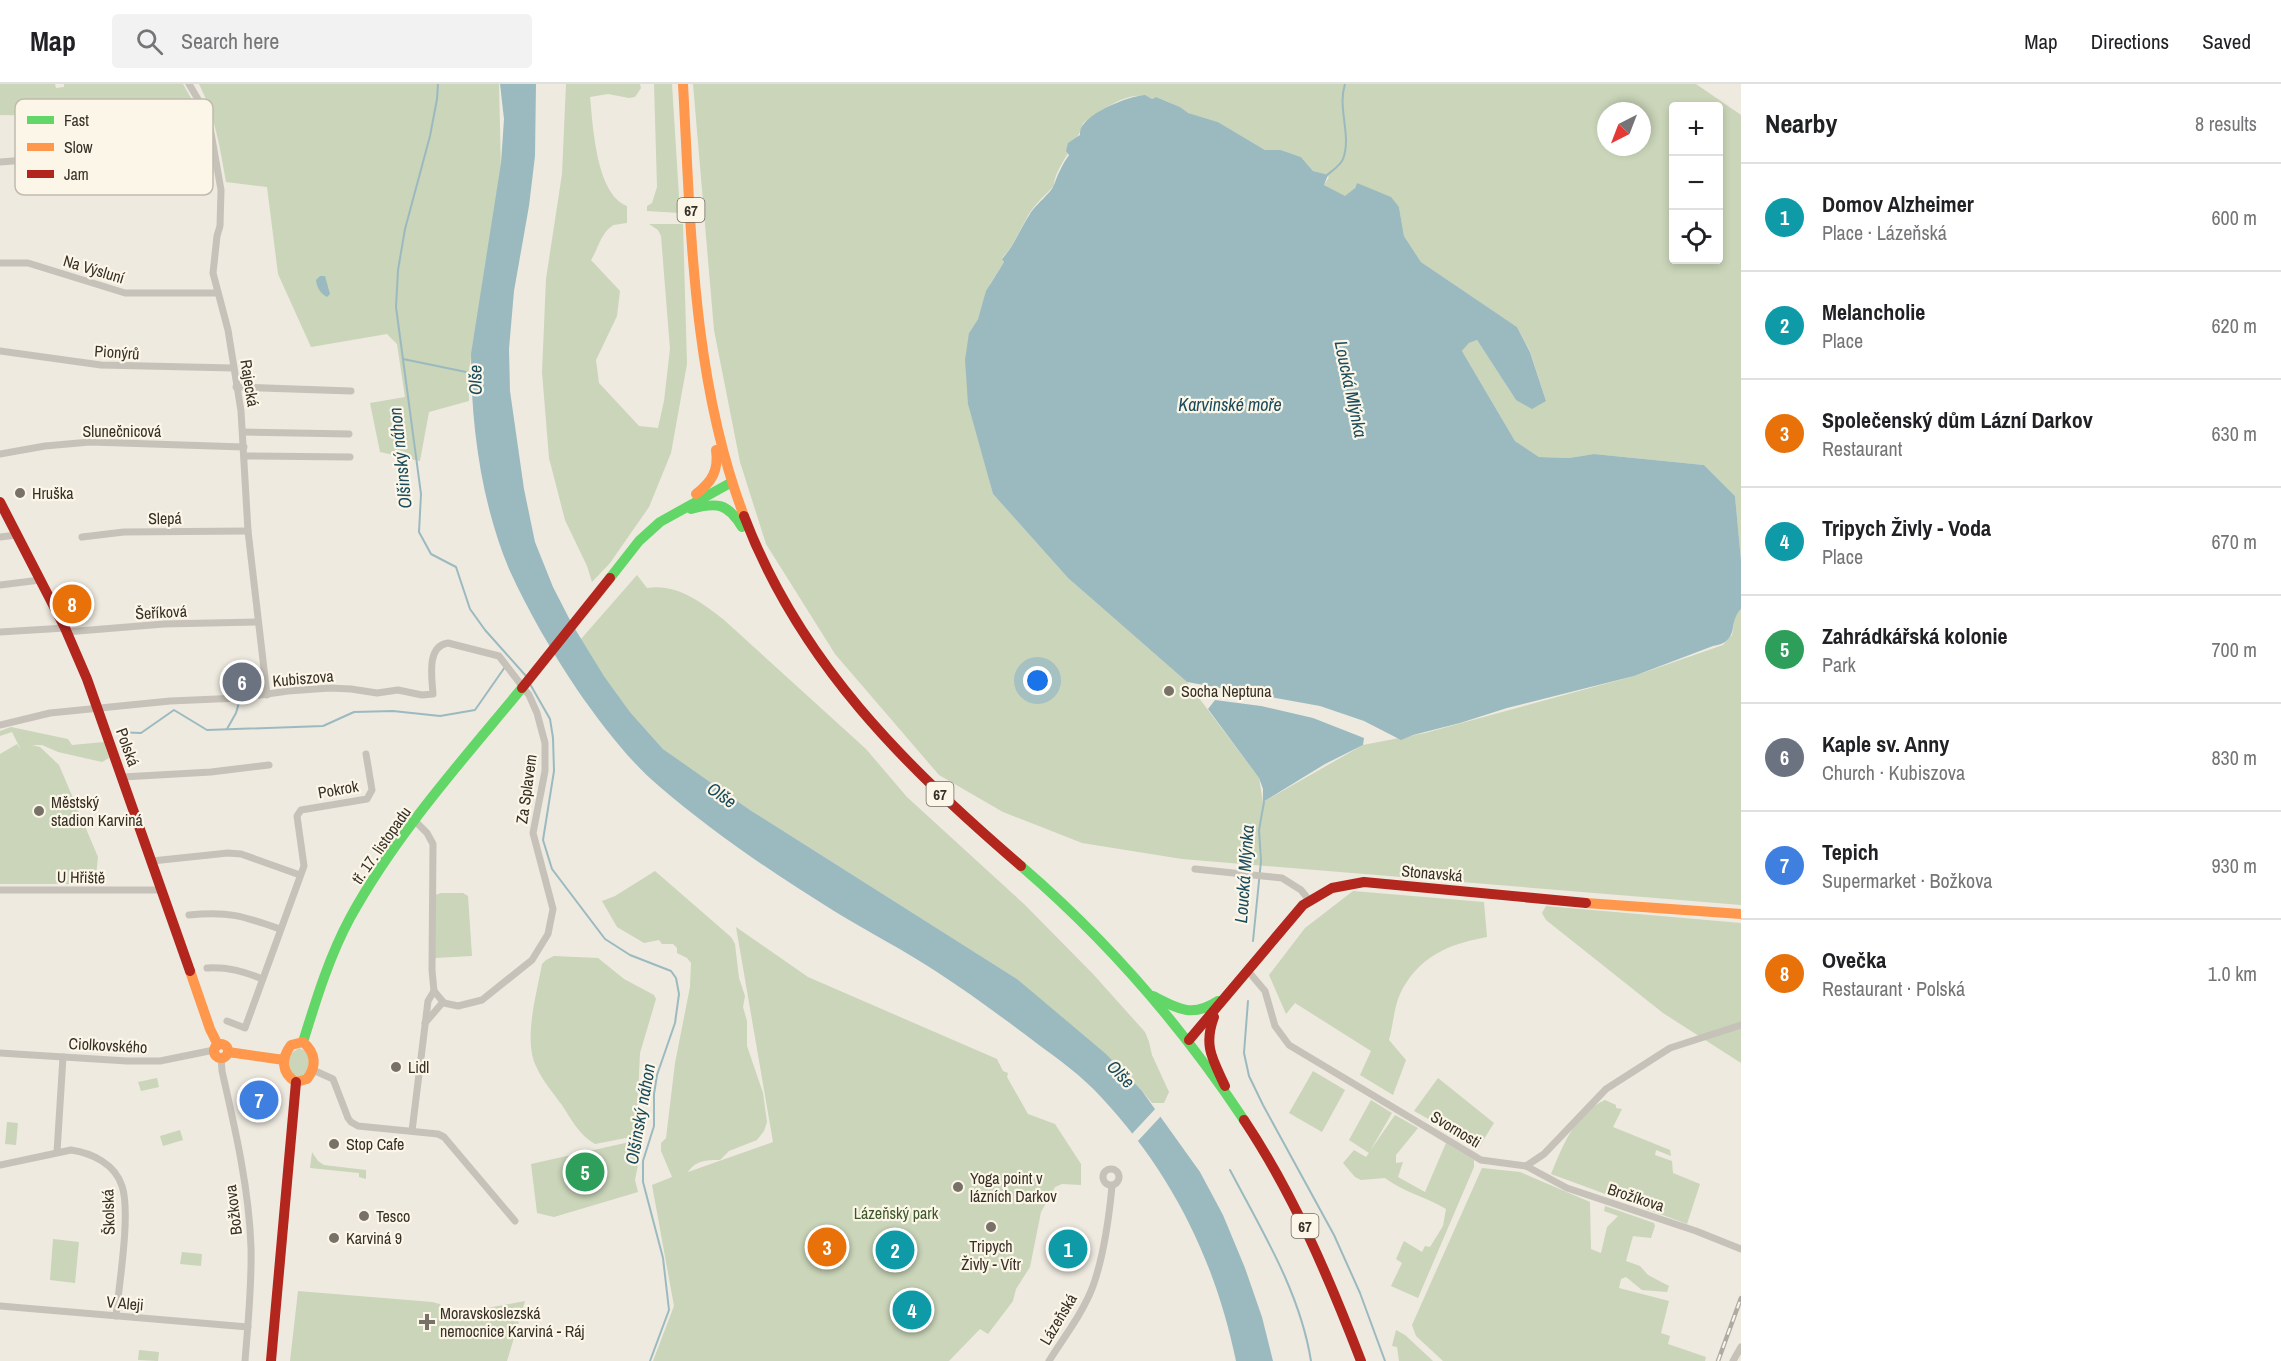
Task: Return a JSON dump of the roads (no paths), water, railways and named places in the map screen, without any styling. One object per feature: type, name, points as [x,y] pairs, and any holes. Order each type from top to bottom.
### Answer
[{"type":"main road","name":"67","points":[[683,84],[704,361],[714,414],[732,482],[745,520],[778,591],[810,642],[845,691],[878,731],[953,807],[1091,929],[1153,996],[1189,1040],[1232,1100],[1273,1166],[1334,1289],[1361,1361]]},
{"type":"main road","points":[[673,514],[708,486],[714,478],[718,460],[712,432],[714,414]]},
{"type":"main road","points":[[673,514],[732,482]]},
{"type":"main road","name":"Polská","points":[[0,502],[65,630],[98,708],[210,1029],[220,1051]]},
{"type":"main road","points":[[673,514],[714,503],[728,508],[736,516],[748,542],[763,562]]},
{"type":"main road","name":"tř. 17. listopadu","points":[[303,1042],[325,973],[349,919],[374,878],[415,821],[610,578],[648,532],[673,514]]},
{"type":"main road","name":"Stonavská","points":[[1189,1040],[1292,916],[1309,900],[1339,884],[1364,882],[1612,905],[1741,914]]},
{"type":"main road","points":[[1153,996],[1179,1010],[1189,1012],[1202,1011],[1232,990]]},
{"type":"main road","points":[[1232,990],[1213,1018],[1206,1040],[1212,1059],[1232,1100]]},
{"type":"main road","points":[[303,1042],[308,1045],[313,1054],[314,1070],[307,1079],[296,1082],[286,1074],[284,1060],[286,1051],[291,1045],[303,1042]]},
{"type":"main road","points":[[220,1051],[284,1060]]},
{"type":"main road","points":[[271,1361],[296,1082]]},
{"type":"street","name":"Rajecká","points":[[189,84],[198,99]]},
{"type":"street","name":"Rajecká","points":[[213,144],[221,190],[220,226],[213,273],[228,330],[243,432],[248,531],[267,695]]},
{"type":"street","points":[[0,162],[15,161]]},
{"type":"street","name":"Na Výsluní","points":[[0,263],[28,262],[125,293],[218,293]]},
{"type":"street","name":"Pionýrů","points":[[0,351],[101,365],[233,368]]},
{"type":"street","points":[[236,387],[351,390]]},
{"type":"street","points":[[243,432],[349,434]]},
{"type":"street","name":"Slunečnicová","points":[[0,454],[45,446],[90,442],[244,447]]},
{"type":"street","points":[[244,456],[350,457]]},
{"type":"street","name":"Slepá","points":[[82,537],[124,532],[248,531]]},
{"type":"street","points":[[0,537],[17,535]]},
{"type":"street","points":[[0,585],[40,580]]},
{"type":"street","name":"Šeříková","points":[[0,632],[258,622]]},
{"type":"street","name":"Za Splavem","points":[[433,655],[440,645],[448,643],[500,656],[529,695],[545,742],[545,771],[533,833],[553,909],[544,943],[525,966],[482,1000],[458,1006],[449,1006],[443,1002]]},
{"type":"street","name":"Kubiszova","points":[[0,725],[50,713],[330,688],[377,693],[398,690],[422,695],[433,694],[433,655]]},
{"type":"street","name":"Pokrok","points":[[227,1021],[245,1028],[304,866],[297,816],[301,810],[367,799],[372,790],[366,754]]},
{"type":"street","points":[[123,777],[211,772],[269,765]]},
{"type":"street","points":[[415,821],[427,832],[433,844],[432,970],[434,991],[443,1002],[425,1023]]},
{"type":"street","points":[[152,861],[228,853],[241,854],[300,875]]},
{"type":"street","points":[[1195,869],[1282,878],[1301,890],[1309,900]]},
{"type":"street","name":"U Hřiště","points":[[0,890],[162,890]]},
{"type":"street","points":[[189,915],[220,912],[244,916],[280,929]]},
{"type":"street","points":[[207,968],[225,967],[240,970],[262,979]]},
{"type":"street","name":"Svornosti","points":[[1248,971],[1265,991],[1275,1026],[1289,1045],[1481,1160],[1526,1166]]},
{"type":"street","points":[[412,1131],[428,1001],[434,991]]},
{"type":"street","points":[[1526,1166],[1544,1154],[1606,1089],[1670,1048],[1741,1025]]},
{"type":"street","name":"Ciolkovského","points":[[0,1053],[160,1061],[220,1051]]},
{"type":"street","name":"Božkova","points":[[220,1051],[248,1210],[251,1247],[245,1361]]},
{"type":"street","points":[[57,1152],[63,1057]]},
{"type":"street","points":[[314,1070],[333,1079],[351,1122],[358,1126],[412,1131],[444,1137],[515,1221]]},
{"type":"street","name":"Školská","points":[[0,1165],[57,1152],[83,1152],[97,1158],[113,1171],[122,1184],[125,1219],[116,1316]]},
{"type":"street","name":"Brožíkova","points":[[1526,1166],[1568,1188],[1696,1231],[1741,1249]]},
{"type":"street","name":"Lázeňská","points":[[1048,1361],[1082,1309],[1093,1286],[1100,1259],[1112,1186]]},
{"type":"street","name":"V Aleji","points":[[0,1306],[248,1327]]},
{"type":"street","points":[[1733,1361],[1741,1347]]},
{"type":"water","name":"Olše","points":[[500,84],[536,84],[535,156],[514,291],[509,349],[510,391],[524,489],[535,542],[553,587],[572,624],[604,676],[630,712],[663,749],[750,810],[1017,979],[1106,1054],[1142,1091],[1200,1172],[1223,1215],[1262,1317],[1273,1361],[1236,1361],[1216,1288],[1187,1220],[1149,1156],[1094,1089],[1061,1061],[962,989],[789,882],[723,837],[681,804],[648,777],[616,742],[578,691],[550,646],[516,585],[499,543],[479,463],[473,408],[471,354],[501,163],[504,119]]},
{"type":"water","name":"Karvinské moře","points":[[1145,95],[1180,107],[1188,113],[1218,122],[1265,150],[1281,150],[1301,157],[1313,171],[1328,175],[1324,185],[1345,196],[1355,188],[1357,183],[1391,197],[1399,207],[1404,236],[1421,262],[1517,327],[1530,352],[1546,401],[1532,409],[1516,400],[1477,340],[1469,343],[1462,351],[1515,441],[1539,457],[1569,458],[1594,454],[1704,465],[1735,496],[1741,560],[1741,609],[1727,640],[1722,644],[1634,676],[1507,708],[1401,740],[1364,721],[1320,706],[1187,682],[1068,578],[993,494],[968,404],[965,360],[969,333],[978,319],[986,291],[1004,262],[1002,259],[1032,210],[1054,185],[1069,155],[1066,151],[1068,143],[1080,135],[1081,128],[1086,121],[1095,114],[1116,103]]},
{"type":"water","points":[[320,276],[325,276],[330,294],[327,297],[317,285],[316,280]]},
{"type":"water","points":[[1215,700],[1261,706],[1313,718],[1364,738],[1363,745],[1325,764],[1263,802],[1263,789],[1259,778],[1208,709]]},
{"type":"waterway","name":"Olšinský náhon","points":[[438,84],[430,136],[405,229],[398,270],[396,307],[421,494],[419,532],[431,554],[456,567],[470,609],[485,630],[526,676]]},
{"type":"waterway","name":"Loucká Mlýnka","points":[[1327,175],[1343,159],[1345,150],[1343,103],[1345,84]]},
{"type":"waterway","name":"Olše","points":[[403,359],[471,373]]},
{"type":"waterway","points":[[115,732],[141,733],[174,710],[207,730],[323,726],[354,712],[393,711],[440,716],[475,710],[505,667]]},
{"type":"waterway","name":"Olšinský náhon","points":[[530,684],[550,719],[553,738],[554,771],[543,840],[552,869],[605,939],[630,955],[671,971],[676,978],[679,994],[675,1023],[657,1075],[654,1094],[654,1126],[643,1161],[643,1182],[663,1258],[669,1310],[650,1361]]},
{"type":"waterway","points":[[227,729],[236,713],[240,699]]},
{"type":"waterway","name":"Loucká Mlýnka","points":[[1253,941],[1261,861],[1259,830],[1264,802]]},
{"type":"waterway","points":[[1248,1001],[1244,1053],[1249,1076],[1334,1235],[1360,1293],[1385,1361]]},
{"type":"waterway","name":"Loucká Mlýnka","points":[[1230,1170],[1289,1286],[1306,1335],[1311,1361]]},
{"type":"railway","points":[[1718,1361],[1741,1298]]},
{"type":"place","name":"Hruška","points":[[20,493]]},
{"type":"place","name":"Ovečka","points":[[72,604]]},
{"type":"place","name":"Kaple sv. Anny","points":[[242,682]]},
{"type":"place","name":"Socha Neptuna","points":[[1169,691]]},
{"type":"place","name":"Městský stadion Karviná","points":[[39,811]]},
{"type":"place","name":"Lidl","points":[[396,1067]]},
{"type":"place","name":"Tepich","points":[[259,1100]]},
{"type":"place","name":"Stop Cafe","points":[[334,1144]]},
{"type":"place","name":"Zahrádkářská kolonie","points":[[585,1172]]},
{"type":"place","name":"Yoga point v lázních Darkov","points":[[958,1187]]},
{"type":"place","name":"Tesco","points":[[364,1216]]},
{"type":"place","name":"Tripych Živly - Vítr","points":[[991,1227]]},
{"type":"place","name":"Karviná 9","points":[[334,1238]]},
{"type":"place","name":"Společenský dům Lázní Darkov","points":[[827,1247]]},
{"type":"place","name":"Domov Alzheimer","points":[[1068,1249]]},
{"type":"place","name":"Melancholie","points":[[895,1250]]},
{"type":"place","name":"Tripych Živly - Voda","points":[[912,1310]]},
{"type":"place","name":"Moravskoslezská nemocnice Karviná - Ráj","points":[[427,1322]]},
{"type":"park label","name":"Lázeňský park","points":[[896,1213]]}]
